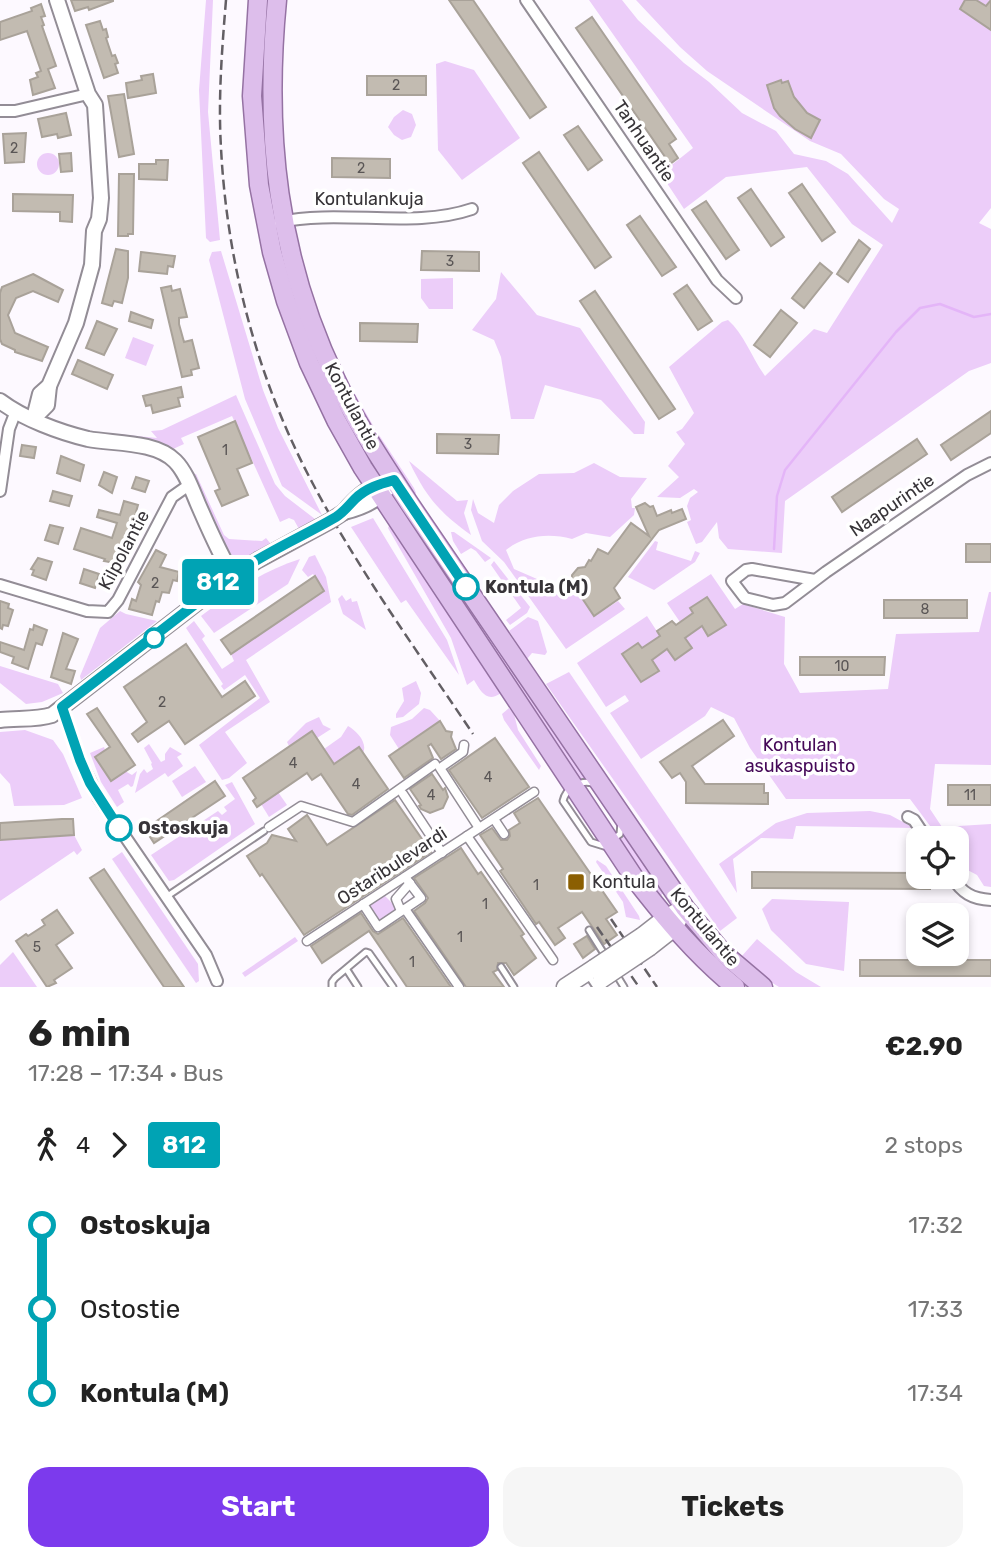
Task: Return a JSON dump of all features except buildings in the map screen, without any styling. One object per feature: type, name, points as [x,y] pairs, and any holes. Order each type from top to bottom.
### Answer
[{"type":"main road","name":"Kontulantie","points":[[258,0],[252,96],[255,153],[274,223],[323,352],[351,410],[394,480],[685,908],[723,953],[763,987]]},
{"type":"main road","name":"Kontulantie","points":[[277,0],[272,66],[274,223],[286,301],[309,363],[348,443],[610,842],[669,923],[709,965],[735,987]]},
{"type":"main road","points":[[565,987],[594,980],[654,936],[685,908]]},
{"type":"street","points":[[34,418],[47,404],[48,386],[81,307],[94,254],[94,231],[99,219],[100,170],[95,128],[88,113],[88,94],[57,0]]},
{"type":"street","name":"Tanhuantie","points":[[526,0],[717,280],[736,298]]},
{"type":"street","points":[[0,111],[15,111],[88,94]]},
{"type":"street","name":"Kontulankuja","points":[[274,223],[305,217],[441,217],[472,209]]},
{"type":"street","points":[[0,401],[16,411],[79,436],[163,452],[177,463],[190,485],[219,554],[233,576]]},
{"type":"street","points":[[0,491],[9,429],[16,411]]},
{"type":"street","name":"Naapurintie","points":[[815,580],[752,569],[746,570],[732,581],[745,598],[773,605],[785,603],[967,475],[991,463]]},
{"type":"street","points":[[0,720],[32,717],[44,708],[60,708],[211,592],[214,584],[224,577],[233,576],[344,512],[357,497],[378,490],[394,480]]},
{"type":"street","name":"Kilpolantie","points":[[0,585],[87,611],[108,612],[118,600],[172,497],[190,485]]},
{"type":"street","points":[[60,708],[98,797],[206,955],[217,981]]},
{"type":"street","points":[[455,751],[464,745],[463,752],[440,768],[479,828]]},
{"type":"street","points":[[267,829],[301,806],[353,821],[435,764]]},
{"type":"street","name":"Ostaribulevardi","points":[[307,941],[383,891],[407,880],[479,828],[524,802],[534,792]]},
{"type":"street","points":[[403,794],[442,853]]},
{"type":"street","points":[[908,817],[918,826]]},
{"type":"street","points":[[494,819],[504,834]]},
{"type":"street","points":[[467,836],[553,960]]},
{"type":"street","points":[[492,873],[502,867]]},
{"type":"street","points":[[363,904],[378,929],[401,908],[421,898],[407,880],[396,899],[401,908],[459,987]]},
{"type":"street","points":[[962,889],[967,895],[977,899],[991,900]]},
{"type":"street","points":[[383,891],[401,908]]},
{"type":"lane","points":[[574,786],[583,782],[602,786]]},
{"type":"lane","points":[[610,842],[620,834],[621,815]]},
{"type":"lane","points":[[166,897],[267,829]]},
{"type":"lane","points":[[589,930],[624,987]]},
{"type":"lane","points":[[332,987],[331,982],[362,954],[369,953],[393,987]]},
{"type":"lane","points":[[501,967],[512,986]]},
{"type":"lane","points":[[347,970],[358,987]]},
{"type":"green space","points":[[206,0],[213,0],[208,112],[220,240],[210,242],[206,238],[199,90]]},
{"type":"green space","points":[[589,0],[622,0],[638,20],[742,113],[776,131],[794,154],[826,161],[848,174],[892,223],[899,209],[884,199],[841,154],[810,141],[707,71],[680,47],[636,0],[991,0],[991,208],[979,223],[991,229],[991,363],[969,371],[785,501],[782,553],[728,549],[719,538],[717,522],[702,542],[696,544],[687,522],[691,520],[687,506],[690,498],[698,492],[694,489],[680,498],[657,497],[679,477],[668,466],[685,444],[676,432],[682,429],[694,413],[669,367],[722,322],[728,320],[739,332],[765,376],[814,329],[827,333],[883,245],[852,224],[807,167],[726,177],[684,209],[657,168],[673,164],[693,148]]},
{"type":"green space","points":[[445,61],[474,70],[520,138],[462,180],[438,150],[436,64]]},
{"type":"green space","points":[[403,110],[412,114],[416,125],[411,137],[402,140],[388,127],[394,117]]},
{"type":"green space","points":[[48,153],[58,160],[59,164],[52,174],[48,175],[38,168],[37,164],[44,154]]},
{"type":"green space","points":[[221,251],[263,390],[278,428],[322,515],[282,486],[245,399],[209,260],[212,252]]},
{"type":"green space","points":[[501,272],[537,315],[580,328],[645,422],[644,434],[634,434],[601,400],[545,385],[534,419],[511,419],[501,357],[494,340],[472,330],[496,299]]},
{"type":"green space","points":[[453,278],[453,309],[429,309],[421,298],[421,279]]},
{"type":"green space","points":[[133,337],[154,345],[146,366],[125,358]]},
{"type":"green space","points":[[351,393],[355,394],[414,488],[416,493],[413,497],[376,441]]},
{"type":"green space","points":[[236,395],[275,484],[285,496],[315,519],[299,529],[294,520],[289,518],[280,522],[232,416],[181,438],[184,444],[173,449],[116,438],[118,434],[157,438],[151,431],[162,430]]},
{"type":"green space","points":[[409,461],[457,501],[468,500],[464,513],[471,535],[434,503]]},
{"type":"green space","points":[[594,463],[620,477],[647,478],[631,499],[632,508],[635,508],[634,515],[610,537],[586,533],[572,539],[555,536],[529,538],[506,550],[514,569],[560,589],[573,580],[572,583],[595,616],[618,601],[625,609],[566,649],[504,562],[482,541],[471,510],[473,499],[478,513],[494,523],[499,505],[513,491],[539,474],[574,473]]},
{"type":"green space","points":[[193,474],[196,474],[224,535],[229,539],[262,541],[266,538],[270,543],[269,547],[246,558],[231,554],[210,520]]},
{"type":"green space","points":[[373,518],[447,640],[459,675],[406,600],[401,603],[351,527]]},
{"type":"green space","points":[[391,521],[501,693],[488,696],[474,680],[467,685],[451,638],[388,528]]},
{"type":"green space","points":[[451,532],[491,558],[485,562],[471,548],[461,554]]},
{"type":"green space","points":[[655,541],[658,542],[656,550],[691,561],[695,551],[700,553],[695,562],[654,590],[628,577]]},
{"type":"green space","points":[[315,555],[326,577],[331,602],[246,660],[270,702],[225,732],[247,763],[229,778],[222,780],[199,745],[260,698],[245,675],[224,690],[221,686],[223,684],[186,628],[194,621],[205,636],[202,639],[222,669],[234,661],[231,654],[324,591],[313,574],[308,577],[302,570],[309,557]]},
{"type":"green space","points":[[300,559],[288,584],[214,633],[201,616],[260,576]]},
{"type":"green space","points":[[494,561],[530,607],[527,613],[510,625],[506,620],[521,608],[491,565]]},
{"type":"green space","name":"Kontulan asukaspuisto","points":[[711,574],[735,609],[743,604],[785,617],[784,664],[800,693],[888,689],[896,634],[979,632],[991,592],[991,765],[935,764],[930,809],[941,826],[930,826],[910,799],[786,799],[750,748],[734,718],[711,707],[705,716],[641,759],[610,713],[629,701],[625,695],[606,707],[577,663],[647,616],[660,636],[642,648],[638,643],[622,654],[641,682],[658,671],[652,660],[667,649],[675,660],[692,648],[685,638],[702,626],[709,636],[725,625],[690,608],[693,613],[680,622],[667,603]]},
{"type":"green space","points":[[342,595],[346,601],[351,598],[352,602],[357,601],[366,630],[343,614],[338,599]]},
{"type":"green space","points":[[470,605],[589,779],[576,779],[463,609]]},
{"type":"green space","points":[[120,611],[157,621],[81,680],[80,676],[100,628]]},
{"type":"green space","points":[[528,617],[538,621],[547,652],[545,655],[532,653],[527,659],[509,631]]},
{"type":"green space","points":[[0,666],[58,684],[63,693],[42,702],[26,704],[0,683]]},
{"type":"green space","points":[[569,672],[737,918],[720,931],[546,684]]},
{"type":"green space","points":[[416,681],[421,693],[419,704],[403,717],[396,718],[404,701],[402,688]]},
{"type":"green space","points":[[424,708],[430,710],[440,721],[399,749],[390,735],[391,727],[412,719]]},
{"type":"green space","points":[[509,708],[514,714],[518,730],[541,766],[539,770],[504,720],[502,714]]},
{"type":"green space","points":[[319,717],[323,725],[331,729],[317,738],[312,731],[289,746],[287,742],[306,723]]},
{"type":"green space","points":[[348,726],[361,738],[363,753],[359,747],[321,773],[329,758],[324,749],[341,737]]},
{"type":"green space","points":[[25,730],[53,740],[63,754],[82,798],[64,805],[14,806],[10,784],[0,773],[0,732]]},
{"type":"green space","points":[[149,744],[161,762],[165,760],[165,754],[170,747],[182,754],[177,757],[183,766],[168,777],[165,773],[135,793],[140,774],[144,769],[147,773],[153,769],[144,748]]},
{"type":"green space","points":[[104,747],[105,750],[95,757],[111,781],[125,771],[132,775],[137,771],[133,786],[128,784],[118,790],[124,802],[117,807],[101,782],[90,753]]},
{"type":"green space","points":[[195,766],[206,782],[182,797],[172,781]]},
{"type":"green space","points":[[232,782],[255,824],[169,881],[151,855],[218,811],[222,815],[227,811],[224,807],[235,799],[225,785]]},
{"type":"green space","points":[[278,792],[287,805],[269,817],[261,804]]},
{"type":"green space","points":[[870,811],[890,815],[910,826],[796,826],[793,839],[761,838],[733,859],[737,893],[719,864],[776,823],[807,813]]},
{"type":"green space","points":[[991,824],[991,887],[984,886],[977,875],[969,871],[969,826],[958,826]]},
{"type":"green space","points":[[623,830],[665,890],[658,900],[620,840]]},
{"type":"green space","points":[[74,835],[82,850],[77,855],[74,851],[0,901],[0,840]]},
{"type":"green space","points":[[122,852],[198,964],[199,981],[196,983],[112,859]]},
{"type":"green space","points":[[597,860],[606,866],[640,920],[626,917],[623,902]]},
{"type":"green space","points":[[382,893],[399,910],[379,923],[366,904]]},
{"type":"green space","points":[[772,899],[849,902],[844,971],[806,964],[771,930],[762,909]]},
{"type":"green space","points":[[295,937],[298,941],[245,977],[242,973]]},
{"type":"green space","points":[[757,939],[796,972],[821,987],[779,987],[763,977],[741,957]]},
{"type":"green space","points":[[13,952],[37,987],[0,987],[0,965]]},
{"type":"waterway","points":[[774,549],[777,496],[785,470],[896,332],[920,308],[940,304],[974,317],[991,314]]},
{"type":"railway","points":[[226,0],[220,111],[224,192],[238,279],[261,363],[294,445],[331,516],[390,611],[473,734]]},
{"type":"railway","points":[[611,919],[657,987]]},
{"type":"railway","points":[[597,927],[639,987]]},
{"type":"bus line","name":"812","points":[[119,828],[90,783],[62,707],[211,592],[214,584],[221,579],[233,576],[344,512],[357,497],[375,485],[394,480],[466,587]]},
{"type":"place","name":"Kontula (M)","points":[[466,587]]},
{"type":"place","name":"Ostoskuja","points":[[119,828]]},
{"type":"place","name":"Kontula","points":[[576,882]]}]
